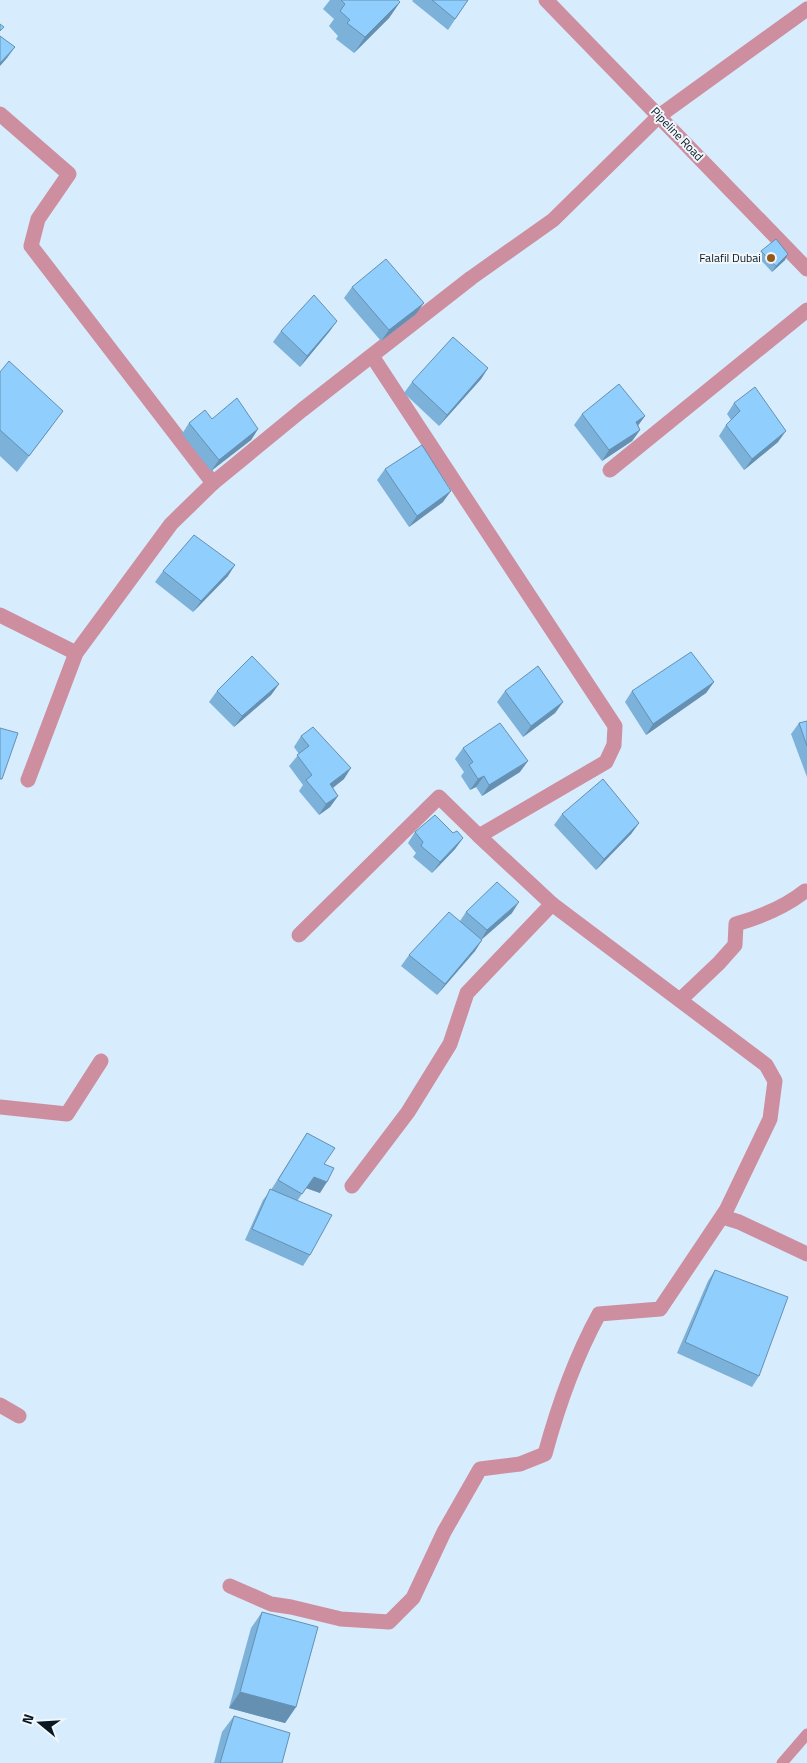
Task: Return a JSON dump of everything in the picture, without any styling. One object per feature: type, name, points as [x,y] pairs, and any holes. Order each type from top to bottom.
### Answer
[{"type":"street","name":"Pipeline Road","points":[[546,0],[807,269]]},
{"type":"street","points":[[28,780],[76,653],[171,524],[213,483],[302,410],[471,278],[553,220],[659,116],[807,9]]},
{"type":"street","points":[[0,114],[69,174],[38,219],[32,246],[213,483]]},
{"type":"street","points":[[610,470],[807,310]]},
{"type":"street","points":[[372,356],[615,726],[614,745],[606,762],[479,836]]},
{"type":"street","points":[[0,615],[76,653]]},
{"type":"street","points":[[230,1586],[271,1604],[341,1619],[389,1622],[413,1598],[444,1532],[480,1469],[520,1464],[545,1454],[555,1418],[585,1340],[599,1314],[660,1309],[725,1212],[770,1119],[775,1081],[766,1065],[552,904],[439,797],[299,935]]},
{"type":"street","points":[[680,1000],[735,945],[736,924],[756,918],[791,902],[805,891]]},
{"type":"street","points":[[352,1186],[408,1112],[450,1044],[467,993],[552,904]]},
{"type":"street","points":[[0,1107],[67,1114],[101,1061]]},
{"type":"street","points":[[725,1212],[723,1217],[739,1222],[807,1254]]},
{"type":"street","points":[[0,1405],[19,1416]]},
{"type":"lane","points":[[782,1763],[807,1734]]},
{"type":"building","points":[[341,0],[398,0],[400,2],[365,37],[347,23],[350,20],[340,11],[345,4]]},
{"type":"building","points":[[432,0],[468,0],[455,19]]},
{"type":"building","points":[[0,36],[15,47],[0,63]]},
{"type":"building","points":[[776,239],[788,254],[776,266],[761,251]]},
{"type":"building","points":[[386,259],[424,303],[389,330],[352,287]]},
{"type":"building","points":[[314,295],[337,321],[307,356],[281,331]]},
{"type":"building","points":[[453,337],[488,368],[447,415],[412,382]]},
{"type":"building","points":[[9,361],[63,411],[29,456],[0,430],[0,372]]},
{"type":"building","points":[[619,384],[645,416],[636,422],[640,430],[609,450],[582,414]]},
{"type":"building","points":[[755,387],[786,431],[752,459],[726,425],[740,411],[734,403]]},
{"type":"building","points":[[237,398],[258,429],[219,460],[189,423],[205,410],[212,419]]},
{"type":"building","points":[[422,445],[451,491],[417,516],[385,469]]},
{"type":"building","points":[[194,535],[235,565],[201,601],[163,571]]},
{"type":"building","points":[[691,652],[714,682],[653,724],[632,691]]},
{"type":"building","points":[[252,656],[279,684],[242,716],[217,691]]},
{"type":"building","points":[[538,666],[563,702],[531,726],[505,691]]},
{"type":"building","points":[[807,721],[807,746],[799,723]]},
{"type":"building","points":[[500,723],[528,761],[489,785],[484,776],[478,779],[469,765],[473,762],[463,748]]},
{"type":"building","points":[[313,727],[351,768],[330,784],[338,796],[326,804],[306,780],[312,775],[297,755],[309,746],[301,736]]},
{"type":"building","points":[[0,728],[18,733],[2,779],[0,779]]},
{"type":"building","points":[[603,779],[639,823],[604,859],[562,814]]},
{"type":"building","points":[[435,815],[453,833],[457,831],[463,838],[440,862],[421,846],[423,842],[415,832]]},
{"type":"building","points":[[497,882],[519,902],[487,930],[466,912]]},
{"type":"building","points":[[449,912],[482,940],[445,984],[409,955]]},
{"type":"building","points":[[307,1133],[335,1148],[324,1164],[334,1168],[327,1182],[314,1177],[302,1194],[278,1180]]},
{"type":"building","points":[[270,1189],[332,1215],[310,1255],[252,1229]]},
{"type":"building","points":[[715,1270],[788,1297],[759,1376],[685,1342]]},
{"type":"building","points":[[262,1612],[318,1627],[296,1707],[240,1692]]},
{"type":"building","points":[[234,1716],[290,1733],[282,1763],[220,1763]]},
{"type":"place","name":"Falafil Dubai","points":[[771,258]]}]
